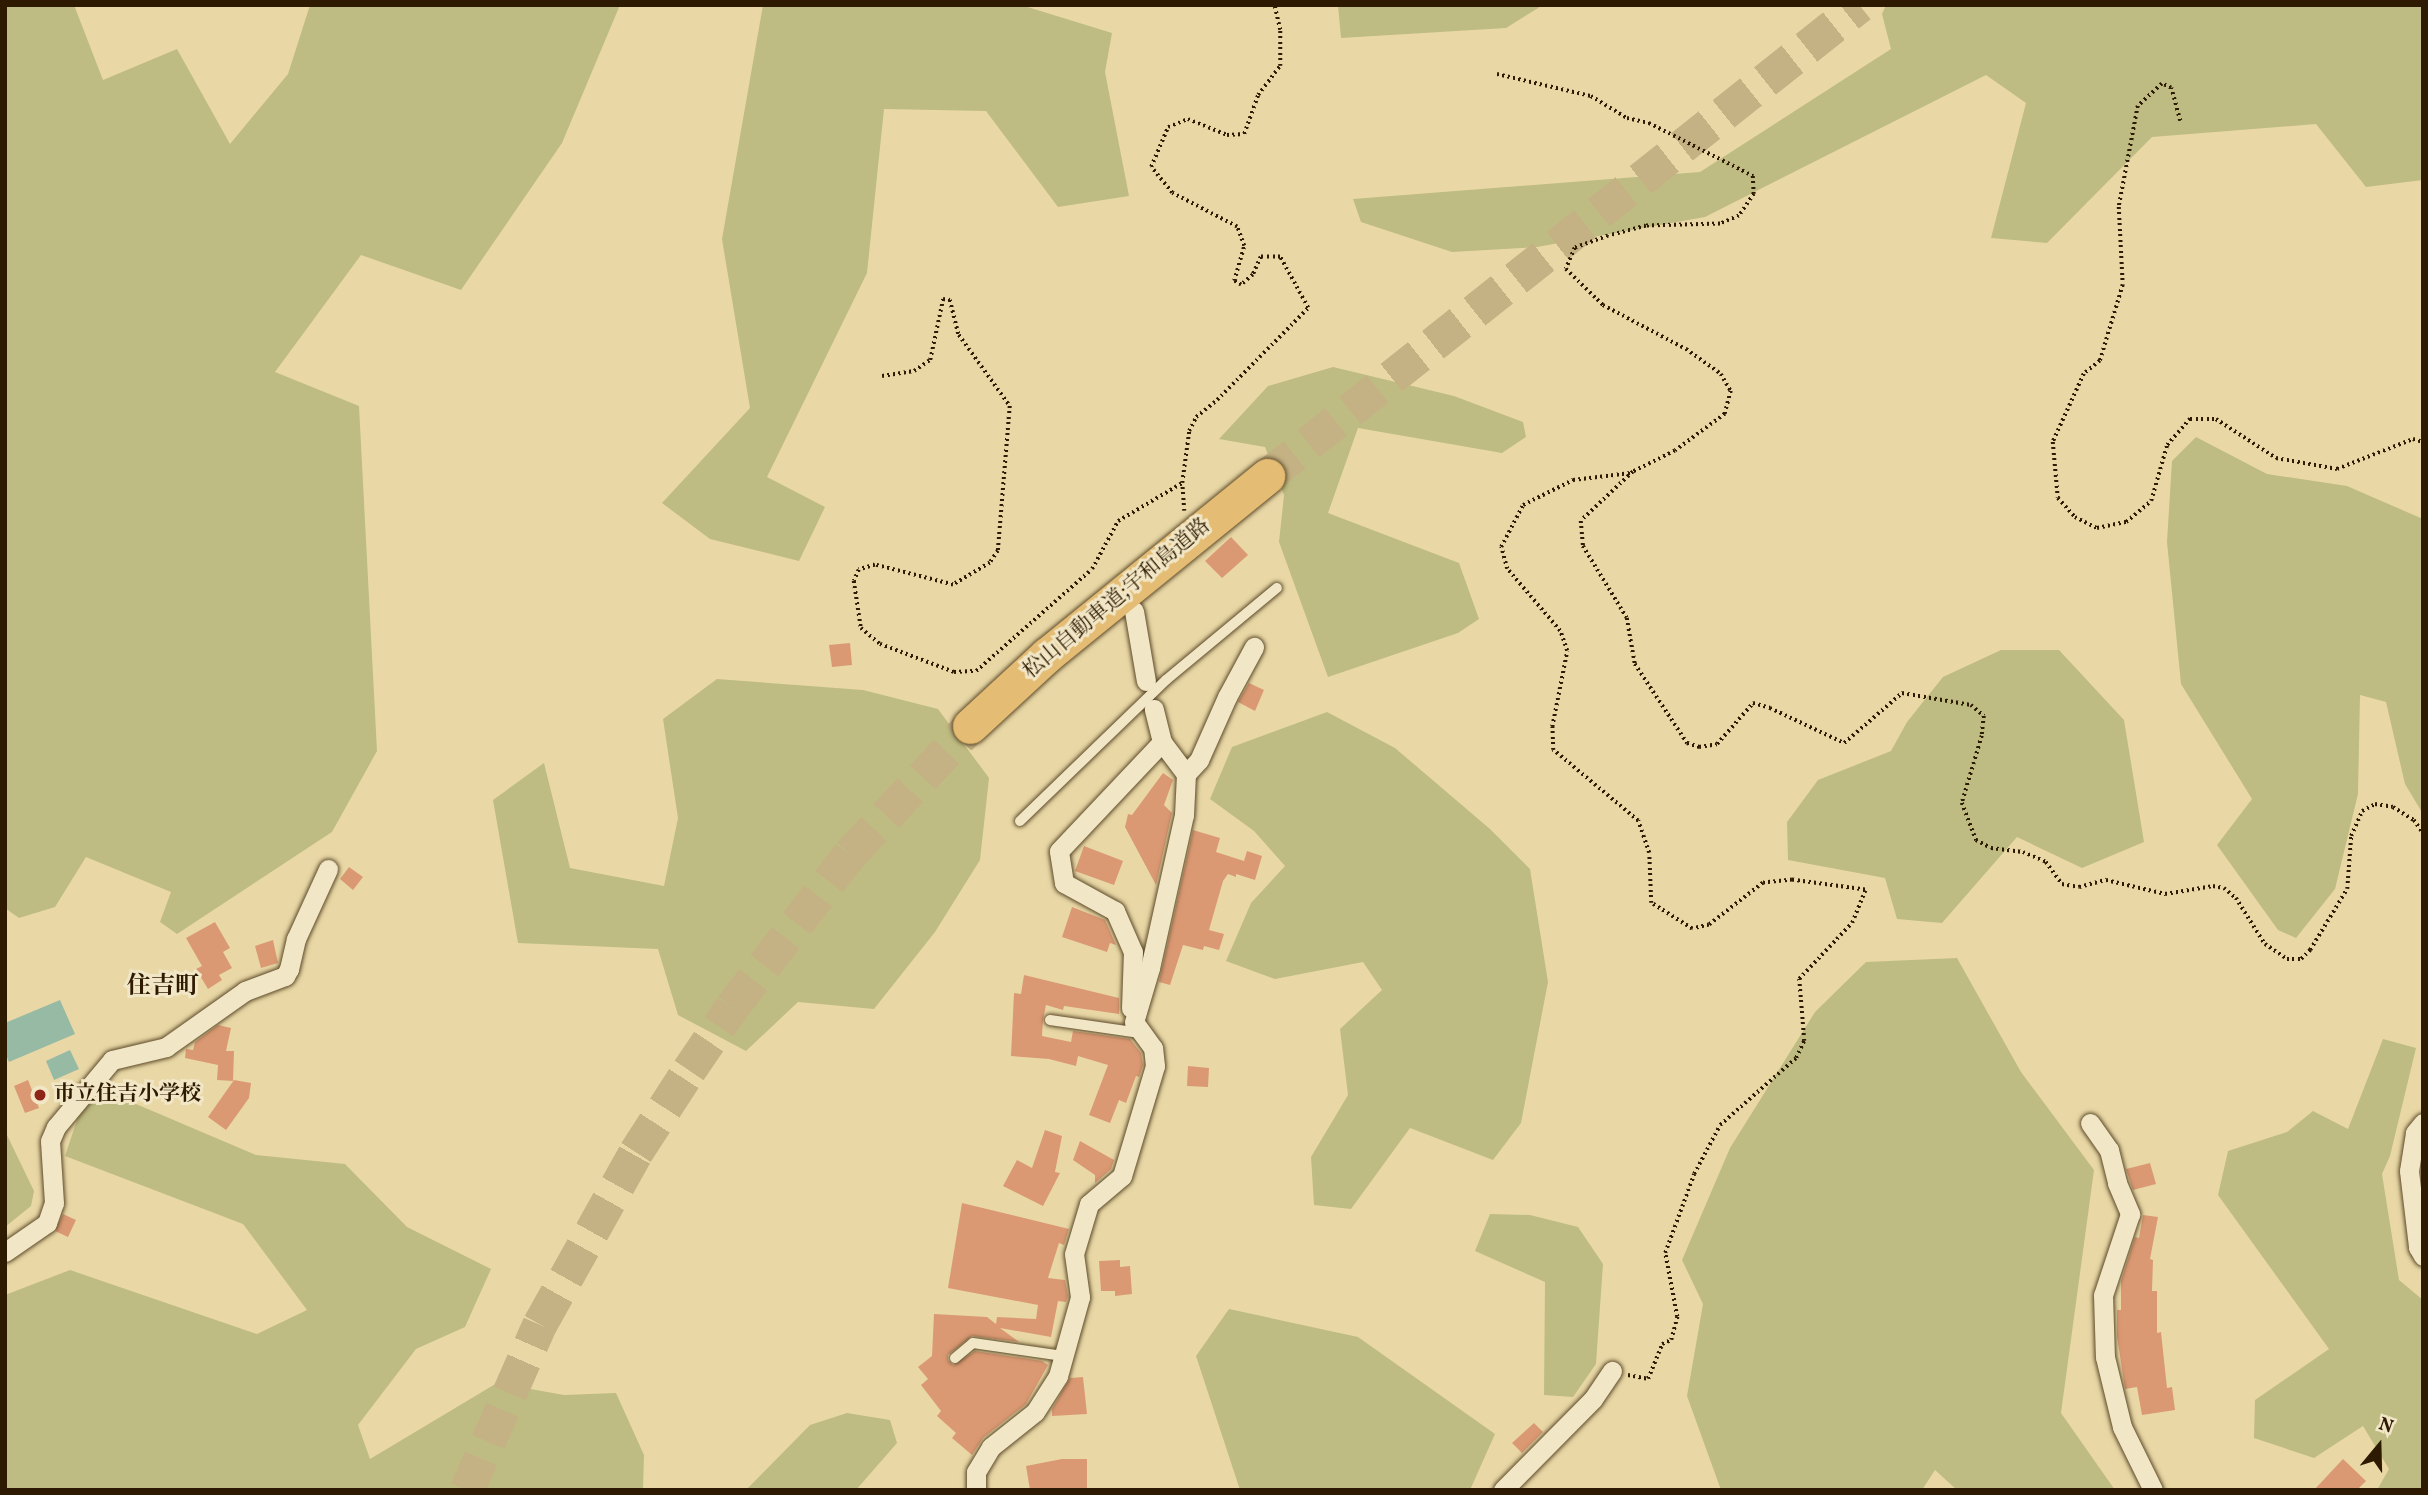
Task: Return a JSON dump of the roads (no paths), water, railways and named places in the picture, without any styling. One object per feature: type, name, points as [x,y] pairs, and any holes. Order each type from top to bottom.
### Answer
[{"type":"highway","name":"松山自動車道;宇和島道路","points":[[970,726],[1047,655],[1267,476]]},
{"type":"street","points":[[1134,611],[1146,681]]},
{"type":"street","points":[[1186,774],[1199,760],[1227,697],[1254,647]]},
{"type":"street","points":[[1138,1028],[1184,815],[1186,774],[1162,742],[1154,709]]},
{"type":"street","points":[[976,1490],[976,1472],[991,1447],[1035,1412],[1058,1376],[1080,1297],[1074,1254],[1089,1204],[1122,1176],[1155,1066],[1153,1048],[1138,1028],[1131,1010],[1133,952],[1115,911],[1064,883],[1059,850],[1162,742]]},
{"type":"street","points":[[5,1252],[47,1223],[54,1203],[50,1141],[57,1127],[112,1060],[166,1047],[236,997],[285,976],[296,939],[328,869]]},
{"type":"street","points":[[2090,1123],[2109,1150],[2117,1183],[2130,1214],[2103,1295],[2105,1357],[2122,1427],[2153,1490]]},
{"type":"street","points":[[2423,1123],[2416,1132],[2409,1171],[2418,1247],[2423,1256]]},
{"type":"street","points":[[1503,1490],[1593,1399],[1612,1371]]},
{"type":"lane","points":[[1020,821],[1166,680],[1277,588]]},
{"type":"lane","points":[[1050,1020],[1138,1028]]},
{"type":"lane","points":[[955,1358],[973,1343],[1063,1356]]},
{"type":"tunnel","points":[[1267,476],[1860,5]]},
{"type":"tunnel","points":[[467,1490],[540,1324],[636,1152],[689,1070],[732,1007],[850,854],[970,726]]},
{"type":"place","name":"市立住吉小学校","points":[[40,1095]]},
{"type":"district","name":"住吉町","points":[[163,988]]}]
